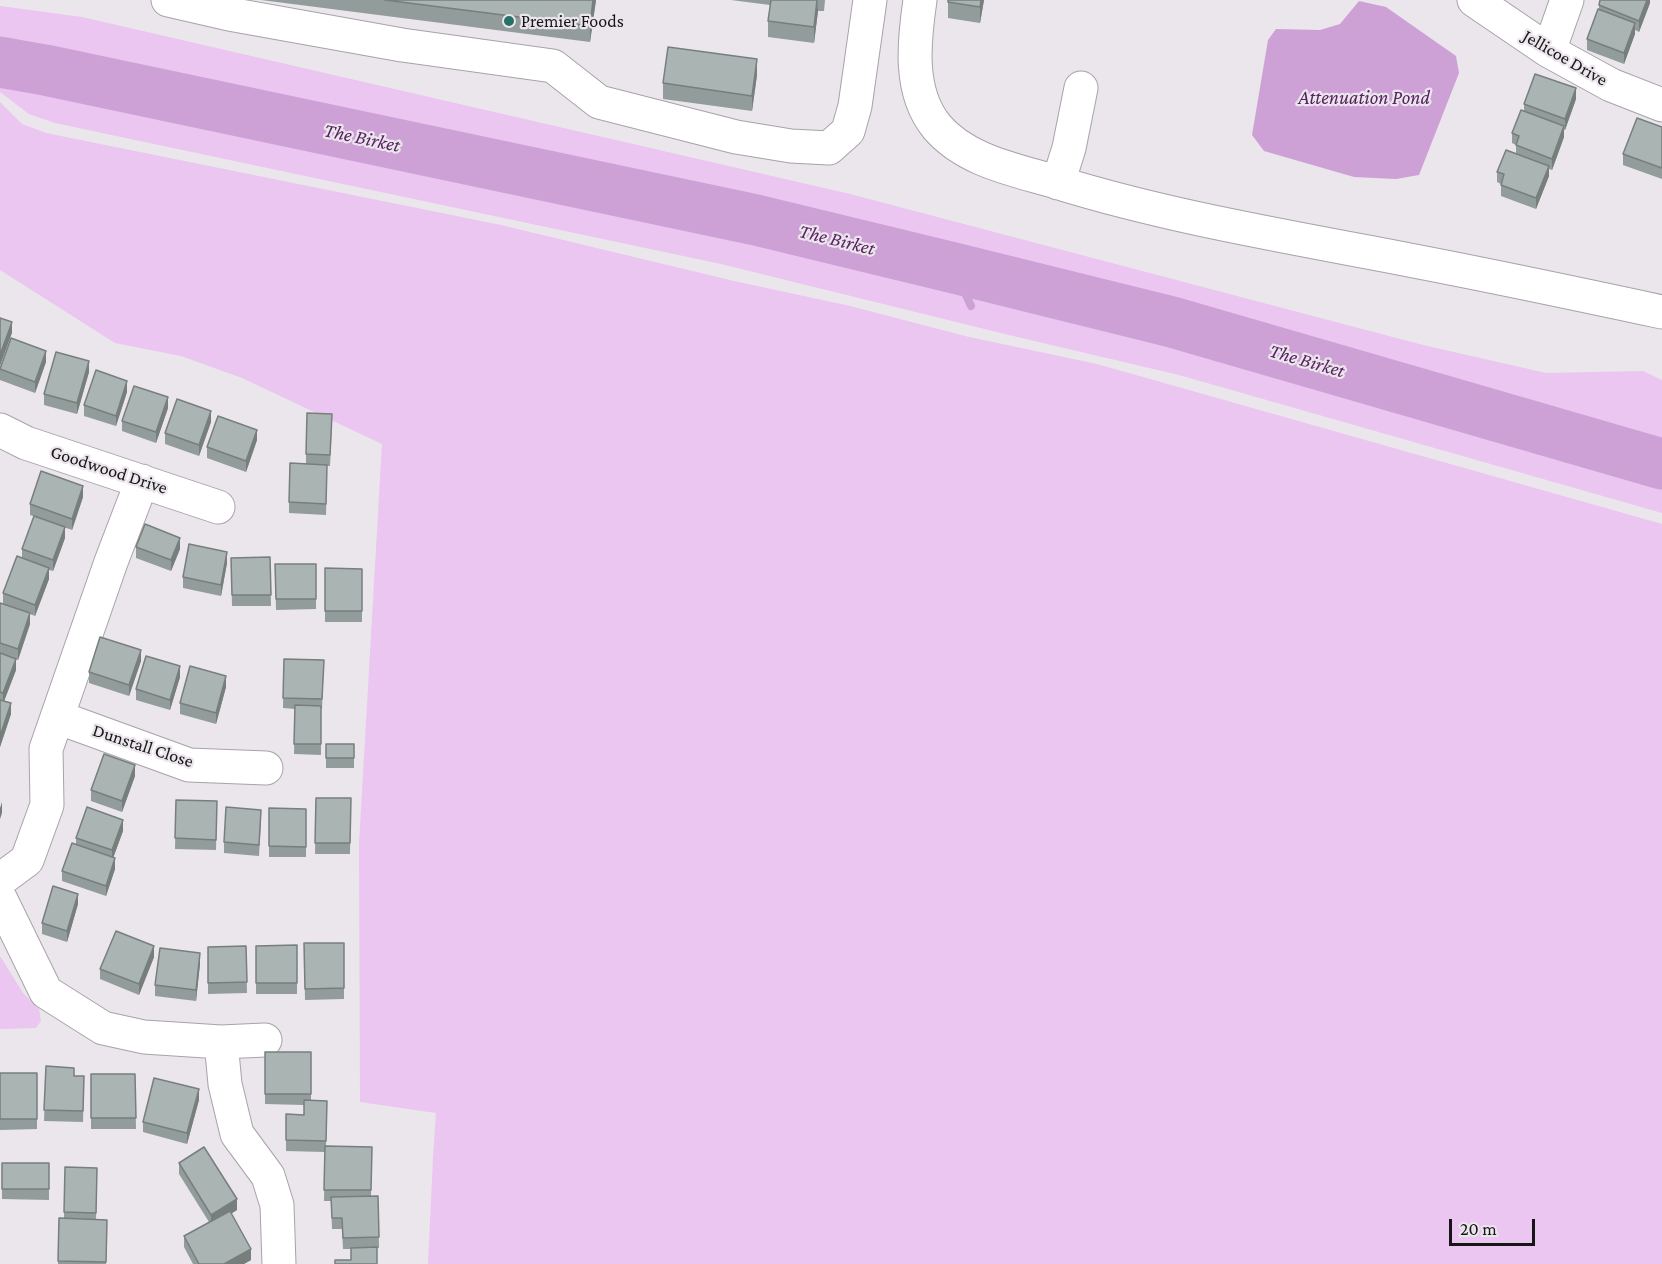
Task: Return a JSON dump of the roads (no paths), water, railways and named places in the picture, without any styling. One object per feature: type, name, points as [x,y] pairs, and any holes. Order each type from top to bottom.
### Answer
[{"type":"street","points":[[168,0],[241,16],[402,45],[553,66],[599,102],[736,137],[791,146],[829,148],[848,131],[855,106],[870,0]]},
{"type":"street","points":[[920,0],[915,65],[925,108],[935,125],[956,144],[980,158],[1058,183],[1176,215],[1421,262],[1662,312]]},
{"type":"street","name":"Jellicoe Drive","points":[[1474,0],[1548,51],[1611,85],[1662,105]]},
{"type":"street","points":[[1548,51],[1567,0]]},
{"type":"street","points":[[1058,183],[1070,148],[1081,88]]},
{"type":"street","name":"Goodwood Drive","points":[[0,430],[26,443],[218,507]]},
{"type":"street","points":[[0,880],[27,860],[47,805],[46,749],[111,562],[142,481]]},
{"type":"street","name":"Dunstall Close","points":[[57,717],[189,765],[266,768]]},
{"type":"street","points":[[0,898],[46,992],[103,1028],[144,1037],[221,1042],[265,1040]]},
{"type":"street","points":[[221,1042],[225,1084],[237,1134],[268,1176],[277,1205],[279,1264]]},
{"type":"water","name":"Attenuation Pond","points":[[1359,1],[1386,7],[1456,56],[1459,73],[1419,175],[1396,179],[1354,177],[1264,151],[1252,135],[1268,40],[1276,29],[1320,30],[1340,24]]},
{"type":"waterway","name":"The Birket","points":[[0,62],[756,220],[1172,322],[1662,464]]},
{"type":"waterway","points":[[954,268],[971,306]]},
{"type":"place","name":"Premier Foods","points":[[509,21]]}]
